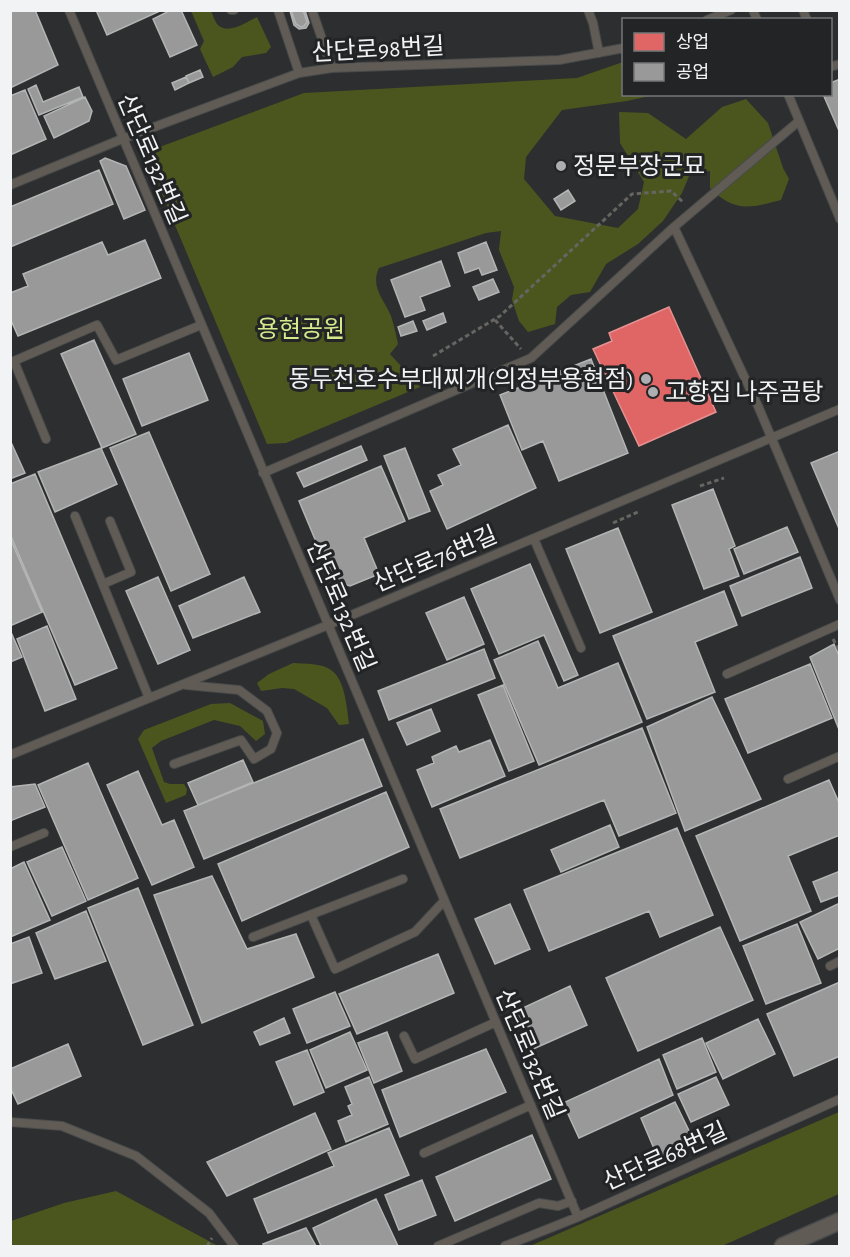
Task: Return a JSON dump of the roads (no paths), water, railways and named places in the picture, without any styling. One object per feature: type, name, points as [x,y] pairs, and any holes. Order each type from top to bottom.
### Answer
[{"type":"street","points":[[785,1246],[840,1221]]},
{"type":"lane","name":"산단로132번길","points":[[69,10],[578,1216]]},
{"type":"lane","points":[[278,10],[299,73]]},
{"type":"lane","points":[[312,10],[332,68]]},
{"type":"lane","points":[[588,10],[599,53]]},
{"type":"lane","points":[[712,18],[731,10]]},
{"type":"lane","name":"산단로98번길","points":[[10,185],[122,139],[299,73],[332,68],[559,60],[622,48]]},
{"type":"lane","points":[[789,96],[840,219]]},
{"type":"lane","points":[[263,473],[531,358],[674,227],[799,121]]},
{"type":"lane","points":[[674,227],[772,438],[840,600]]},
{"type":"lane","points":[[46,439],[14,361],[97,325],[116,360],[201,325]]},
{"type":"lane","name":"산단로76번길","points":[[10,755],[328,625],[840,409]]},
{"type":"lane","points":[[75,516],[149,698]]},
{"type":"lane","points":[[103,584],[131,572],[110,521]]},
{"type":"lane","points":[[534,539],[581,648]]},
{"type":"lane","points":[[727,675],[840,624]]},
{"type":"lane","points":[[174,764],[241,740],[254,759],[272,749],[277,733],[267,711],[239,690],[183,685]]},
{"type":"lane","points":[[788,778],[840,756]]},
{"type":"lane","points":[[10,847],[44,833]]},
{"type":"lane","points":[[253,937],[403,879]]},
{"type":"lane","points":[[311,915],[335,969],[415,932],[444,901]]},
{"type":"lane","points":[[830,966],[840,961]]},
{"type":"lane","points":[[404,1036],[415,1059],[496,1022]]},
{"type":"lane","name":"산단로68번길","points":[[505,1246],[578,1216],[840,1099]]},
{"type":"lane","points":[[424,1153],[531,1106]]},
{"type":"lane","points":[[10,1122],[62,1126],[136,1156],[209,1213],[234,1246]]},
{"type":"lane","points":[[438,1246],[538,1203],[558,1206],[572,1201]]},
{"type":"place","name":"정문부장군묘","points":[[561,166]]},
{"type":"place","name":"동두천호수부대찌개(의정부용현점)","points":[[646,379]]},
{"type":"place","name":"고향집 나주곰탕","points":[[653,392]]},
{"type":"park label","name":"용현공원","points":[[301,329]]}]
